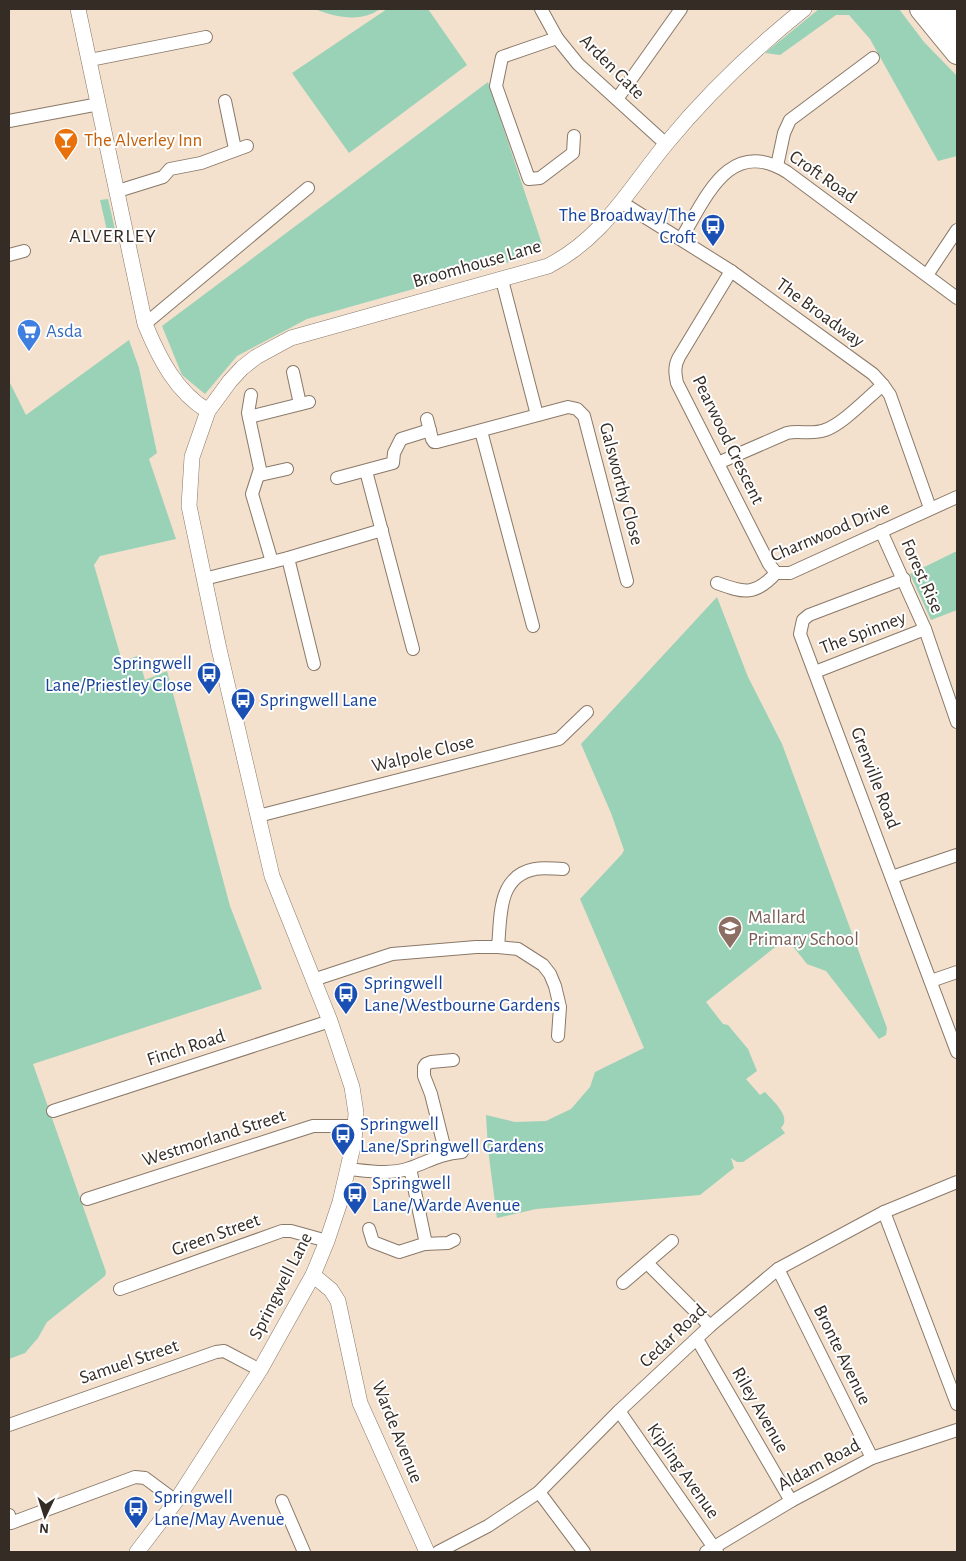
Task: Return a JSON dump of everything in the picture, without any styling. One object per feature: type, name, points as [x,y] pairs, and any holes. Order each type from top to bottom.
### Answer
[{"type":"highway","points":[[920,9],[957,53]]},
{"type":"highway","points":[[944,9],[957,24]]},
{"type":"street","points":[[78,9],[145,324],[156,351],[169,373],[194,403],[208,411]]},
{"type":"street","name":"Arden Gate","points":[[541,9],[557,38],[578,64],[666,144]]},
{"type":"street","points":[[617,99],[681,9]]},
{"type":"street","name":"Broomhouse Lane","points":[[208,411],[224,388],[242,368],[256,357],[291,338],[548,266],[578,249],[621,202],[666,144],[711,92],[760,44],[804,9]]},
{"type":"street","points":[[90,60],[206,38]]},
{"type":"street","points":[[557,38],[502,57],[496,86],[529,179],[540,178],[573,153],[574,136]]},
{"type":"street","points":[[777,166],[784,133],[790,120],[873,58]]},
{"type":"street","points":[[118,191],[163,177],[170,169],[201,163],[241,148],[225,101]]},
{"type":"street","points":[[9,121],[99,104]]},
{"type":"street","name":"Croft Road","points":[[681,239],[714,184],[725,173],[734,166],[754,160],[766,162],[777,166],[957,298]]},
{"type":"street","points":[[145,324],[308,188]]},
{"type":"street","name":"The Broadway","points":[[621,202],[731,271],[873,374],[890,395],[930,508]]},
{"type":"street","points":[[927,275],[957,230]]},
{"type":"street","points":[[9,255],[24,251]]},
{"type":"street","name":"Pearwood Crescent","points":[[731,271],[675,365],[675,374],[718,464],[769,564],[776,573]]},
{"type":"street","points":[[502,280],[537,415]]},
{"type":"street","points":[[249,417],[305,403],[293,372]]},
{"type":"street","points":[[718,464],[786,433],[794,431],[814,433],[835,426],[883,385]]},
{"type":"street","points":[[251,396],[248,405],[249,417],[260,475]]},
{"type":"street","name":"Galsworthy Close","points":[[366,471],[394,463],[394,452],[401,438],[428,424],[432,439],[434,442],[437,442],[568,407],[577,409],[584,416],[628,581]]},
{"type":"street","name":"Springwell Lane","points":[[136,1552],[176,1501],[260,1370],[313,1275],[340,1202],[354,1142],[355,1102],[352,1087],[330,1021],[272,876],[189,506],[192,457],[208,411]]},
{"type":"street","points":[[481,431],[533,626]]},
{"type":"street","points":[[272,562],[252,494],[256,479],[260,475],[287,469]]},
{"type":"street","points":[[337,478],[366,471],[413,649]]},
{"type":"street","name":"Charnwood Drive","points":[[717,582],[740,591],[748,591],[760,586],[776,573],[790,573],[957,496]]},
{"type":"street","points":[[204,579],[288,558],[382,530]]},
{"type":"street","name":"Forest Rise","points":[[881,531],[904,578],[925,629],[957,722]]},
{"type":"street","points":[[288,558],[314,664]]},
{"type":"street","name":"Grenville Road","points":[[904,578],[809,615],[803,620],[800,634],[957,1052]]},
{"type":"street","name":"The Spinney","points":[[815,672],[925,629]]},
{"type":"street","name":"Walpole Close","points":[[258,816],[559,740],[587,712]]},
{"type":"street","points":[[892,877],[957,855]]},
{"type":"street","points":[[498,947],[503,896],[511,880],[537,868],[562,870]]},
{"type":"street","points":[[313,980],[392,954],[476,947],[518,949],[543,966],[550,974],[560,1007],[558,1036]]},
{"type":"street","points":[[931,981],[957,972]]},
{"type":"street","name":"Finch Road","points":[[53,1111],[330,1021]]},
{"type":"street","points":[[446,1154],[431,1094],[425,1082],[423,1072],[426,1064],[452,1060]]},
{"type":"street","name":"Westmorland Street","points":[[87,1199],[313,1126],[355,1126]]},
{"type":"street","points":[[348,1169],[385,1172],[410,1168],[446,1154],[462,1152]]},
{"type":"street","points":[[410,1168],[426,1244]]},
{"type":"street","name":"Cedar Road","points":[[438,1552],[488,1526],[539,1492],[619,1411],[697,1338],[778,1269],[884,1212],[957,1182]]},
{"type":"street","points":[[884,1212],[957,1404]]},
{"type":"street","points":[[369,1229],[373,1242],[399,1252],[426,1244],[454,1240]]},
{"type":"street","name":"Green Street","points":[[120,1289],[282,1231],[291,1231],[327,1241]]},
{"type":"street","points":[[623,1283],[672,1241]]},
{"type":"street","points":[[646,1263],[710,1326]]},
{"type":"street","name":"Bronte Avenue","points":[[778,1269],[872,1458]]},
{"type":"street","name":"Warde Avenue","points":[[313,1275],[331,1290],[338,1301],[360,1403],[427,1552]]},
{"type":"street","name":"Riley Avenue","points":[[697,1338],[791,1501]]},
{"type":"street","name":"Samuel Street","points":[[9,1425],[216,1352],[224,1352],[260,1370]]},
{"type":"street","name":"Kipling Avenue","points":[[619,1411],[712,1550]]},
{"type":"street","name":"Aldam Road","points":[[712,1550],[791,1501],[872,1458],[957,1430]]},
{"type":"street","points":[[9,1515],[11,1523],[135,1477],[145,1478],[176,1501]]},
{"type":"street","points":[[539,1492],[584,1552]]},
{"type":"street","points":[[282,1501],[304,1552]]},
{"type":"green space","points":[[315,9],[380,9],[365,16],[348,17]]},
{"type":"green space","points":[[387,9],[428,9],[467,65],[349,153],[292,73]]},
{"type":"green space","points":[[819,9],[899,9],[924,42],[957,76],[957,156],[938,161],[870,39],[849,15],[836,15],[780,55],[765,53]]},
{"type":"green space","points":[[488,82],[542,244],[509,262],[307,319],[237,356],[205,394],[182,375],[162,326]]},
{"type":"green space","points":[[108,199],[116,234],[108,235],[100,200]]},
{"type":"green space","points":[[129,340],[139,368],[157,453],[149,459],[176,539],[100,556],[94,565],[122,661],[138,656],[145,680],[167,671],[230,906],[262,989],[33,1064],[106,1272],[105,1276],[47,1322],[38,1338],[25,1353],[9,1359],[9,381],[26,415]]},
{"type":"green space","points":[[957,551],[957,610],[931,620],[910,574]]},
{"type":"green space","name":"Mallard Primary School","points":[[717,597],[748,677],[782,744],[887,1028],[886,1035],[879,1039],[826,971],[807,964],[788,940],[784,940],[706,1002],[723,1024],[728,1025],[748,1049],[757,1071],[746,1079],[760,1095],[765,1092],[780,1109],[784,1119],[784,1124],[781,1128],[785,1133],[743,1162],[737,1162],[731,1158],[734,1168],[700,1195],[536,1209],[497,1218],[488,1149],[486,1115],[515,1122],[546,1121],[571,1109],[590,1087],[595,1072],[644,1048],[580,899],[624,850],[611,813],[581,744]]},
{"type":"place","name":"The Alverley Inn","points":[[66,161]]},
{"type":"place","name":"The Broadway/The Croft","points":[[713,247]]},
{"type":"place","name":"Asda","points":[[29,352]]},
{"type":"place","name":"Springwell Lane/Priestley Close","points":[[209,695]]},
{"type":"place","name":"Springwell Lane","points":[[243,721]]},
{"type":"place","name":"Mallard Primary School","points":[[730,949]]},
{"type":"place","name":"Springwell Lane/Westbourne Gardens","points":[[346,1015]]},
{"type":"place","name":"Springwell Lane/Springwell Gardens","points":[[343,1156]]},
{"type":"place","name":"Springwell Lane/Warde Avenue","points":[[355,1215]]},
{"type":"place","name":"Springwell Lane/May Avenue","points":[[136,1529]]},
{"type":"district","name":"ALVERLEY","points":[[113,236]]}]
